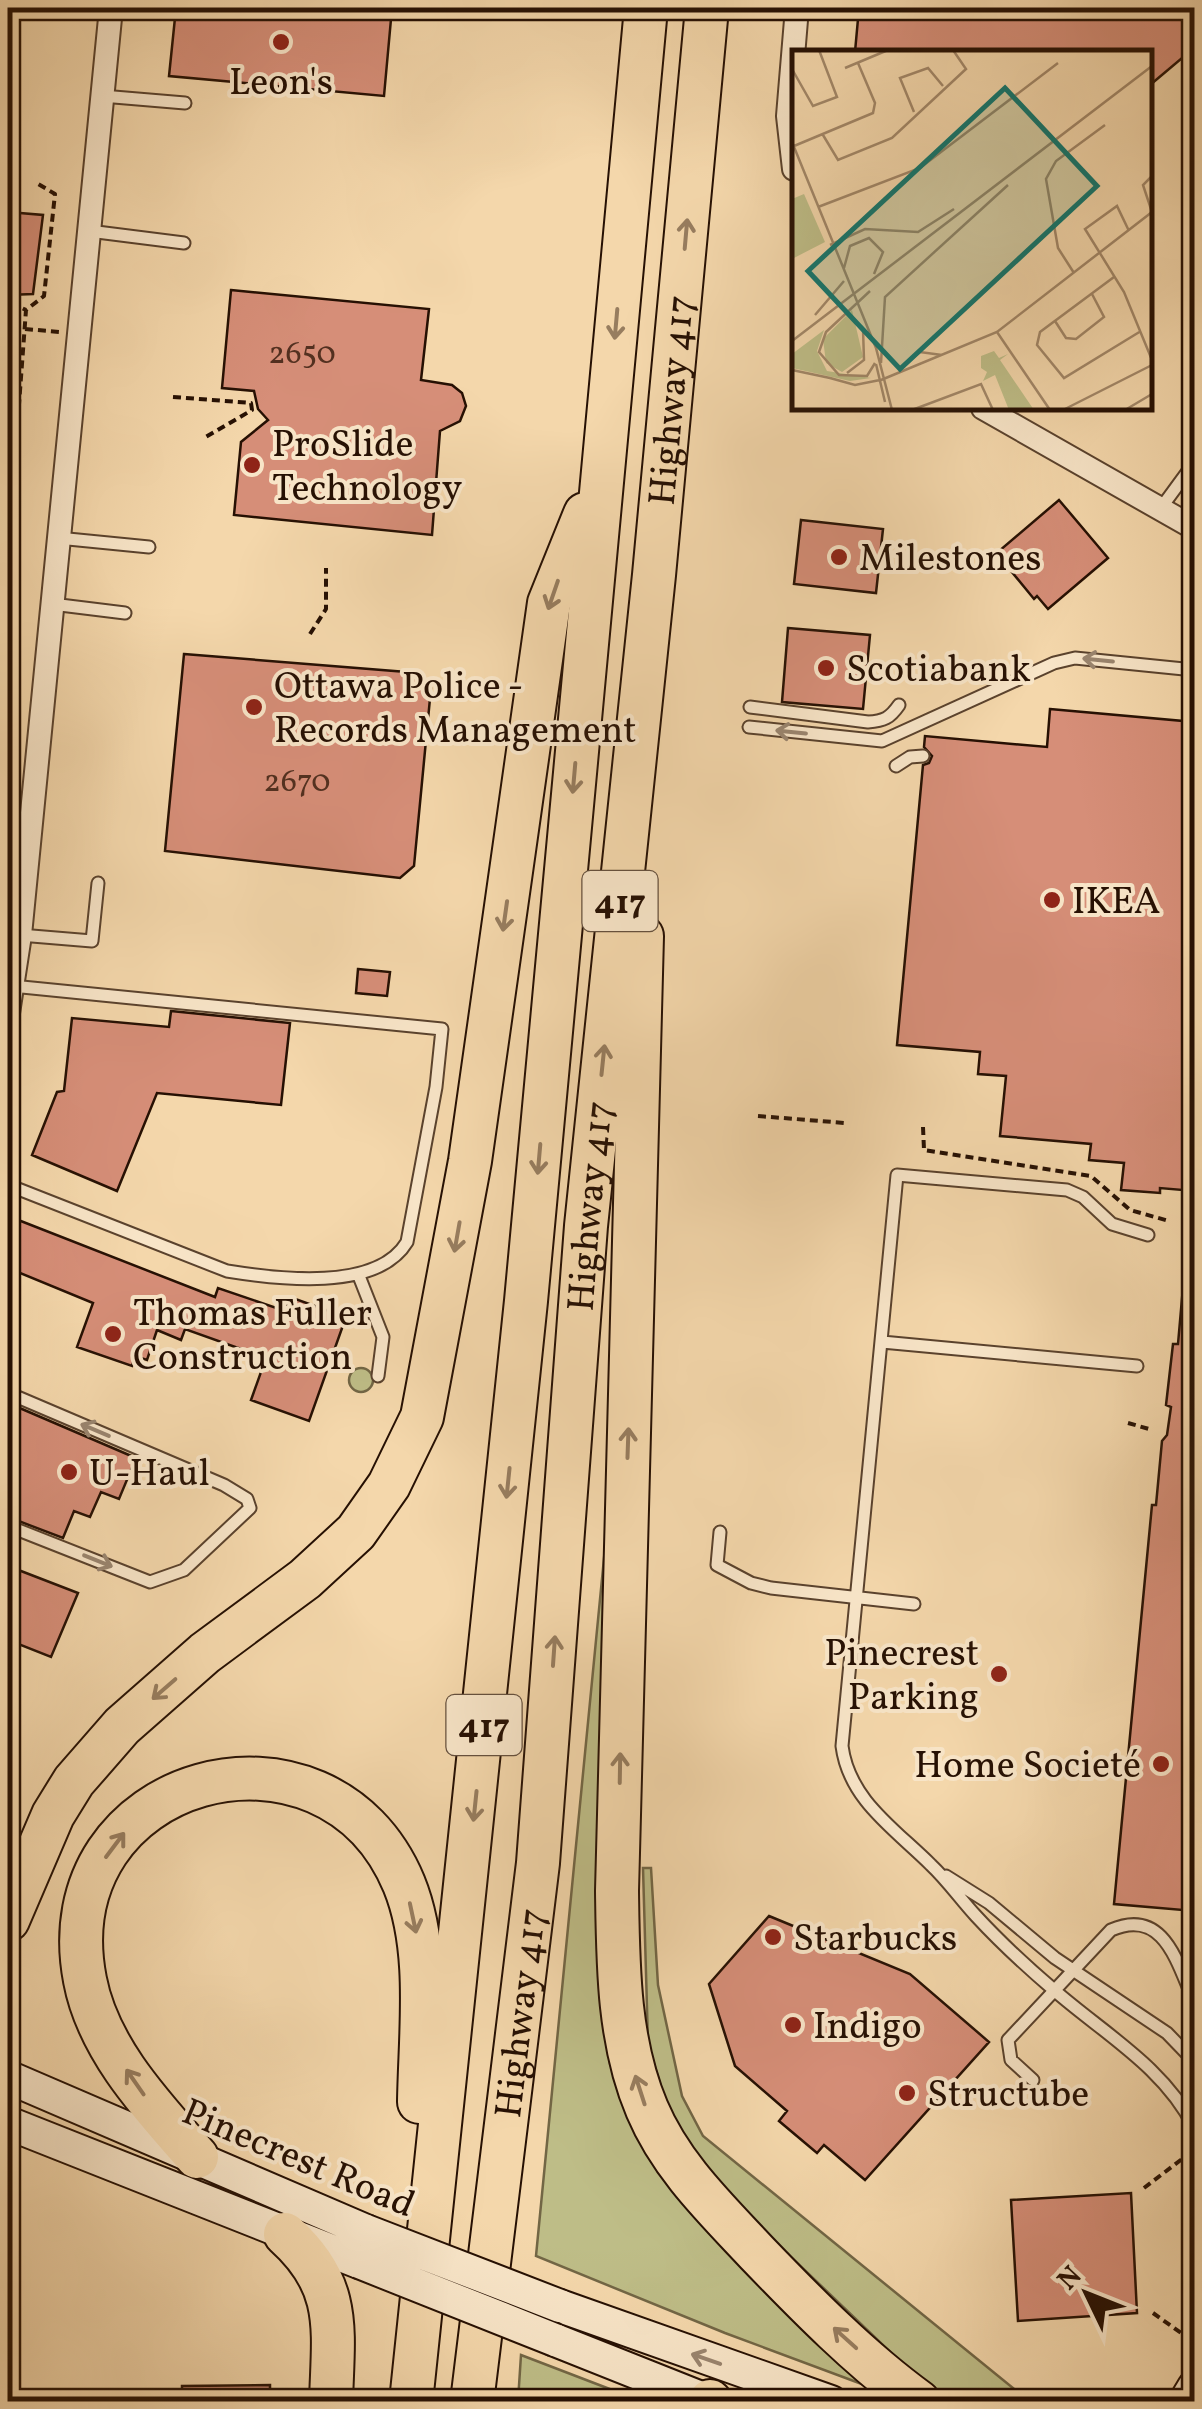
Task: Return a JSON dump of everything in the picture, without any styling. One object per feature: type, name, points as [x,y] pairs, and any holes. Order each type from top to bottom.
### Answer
[{"type":"highway","name":"417","points":[[412,2394],[520,1360],[646,8]]},
{"type":"highway","name":"Highway 417","points":[[472,2402],[538,1863],[586,1226],[654,575],[707,8]]},
{"type":"highway","points":[[8,1920],[53,1815],[74,1780],[122,1726],[164,1689],[239,1626],[305,1579],[356,1532],[389,1485],[422,1417],[470,1161],[549,603],[602,472]]},
{"type":"highway","points":[[654,575],[658,648],[641,972],[617,1892],[623,2018],[632,2066],[646,2107],[680,2168],[780,2277],[919,2402]]},
{"type":"highway","points":[[204,2160],[146,2099],[101,2027],[85,1982],[80,1934],[85,1900],[113,1845],[139,1817],[168,1796],[220,1780],[295,1787],[356,1818],[384,1848],[404,1886],[417,1937],[420,2032],[412,2394]]},
{"type":"highway","points":[[496,2402],[505,2130]]},
{"type":"highway","points":[[286,2216],[323,2280],[331,2318],[331,2402]]},
{"type":"main road","name":"Pinecrest Road","points":[[8,2077],[204,2160],[286,2216],[362,2246],[555,2340],[710,2402]]},
{"type":"main road","name":"Pinecrest Road","points":[[8,2123],[212,2205],[286,2216]]},
{"type":"main road","name":"Pinecrest Road","points":[[362,2246],[560,2306],[831,2402]]},
{"type":"main road","points":[[1186,2402],[1194,2386]]},
{"type":"street","points":[[8,1013],[20,935],[112,8]]},
{"type":"street","points":[[794,50],[797,8]]},
{"type":"street","points":[[792,68],[788,116],[792,151]]},
{"type":"street","points":[[987,410],[1194,528]]},
{"type":"lane","points":[[102,96],[186,103]]},
{"type":"lane","points":[[88,231],[184,243]]},
{"type":"lane","points":[[1161,508],[1194,463]]},
{"type":"lane","points":[[58,538],[149,547]]},
{"type":"lane","points":[[52,604],[126,612]]},
{"type":"lane","points":[[749,727],[882,741],[1054,663],[1075,658],[1194,670]]},
{"type":"lane","points":[[750,707],[868,722],[892,716],[899,705]]},
{"type":"lane","points":[[896,766],[910,757],[924,756]]},
{"type":"lane","points":[[20,935],[92,941],[98,883]]},
{"type":"lane","points":[[8,1185],[227,1271],[267,1276],[359,1276],[398,1254],[408,1242],[436,1087],[442,1029],[12,986]]},
{"type":"lane","points":[[1148,1235],[1112,1224],[1083,1197],[1067,1190],[897,1175],[844,1716],[844,1759],[862,1799],[1054,1990],[1154,2072],[1184,2107],[1194,2127]]},
{"type":"lane","points":[[359,1276],[383,1337],[378,1376]]},
{"type":"lane","points":[[882,1342],[1137,1366]]},
{"type":"lane","points":[[8,1393],[224,1486],[248,1499],[250,1508],[184,1570],[150,1582],[8,1526]]},
{"type":"lane","points":[[720,1532],[718,1565],[730,1574],[771,1588],[914,1604]]},
{"type":"lane","points":[[934,1868],[989,1903],[1072,1969],[1140,2013],[1184,2048],[1194,2061]]},
{"type":"lane","points":[[1033,2080],[1011,2060],[1008,2040],[1111,1930],[1123,1925],[1144,1925],[1168,1944],[1194,2001]]},
{"type":"lane","points":[[1184,2048],[1194,2036]]},
{"type":"path","points":[[13,485],[26,310],[44,296],[55,194],[35,182]]},
{"type":"path","points":[[11,304],[26,310]]},
{"type":"path","points":[[25,329],[78,334]]},
{"type":"path","points":[[173,397],[251,402],[252,410],[204,438]]},
{"type":"path","points":[[310,634],[326,608],[326,568]]},
{"type":"path","points":[[758,1116],[845,1123]]},
{"type":"path","points":[[1128,1423],[1149,1429]]},
{"type":"path","points":[[1144,2188],[1186,2156]]},
{"type":"path","points":[[1153,2313],[1184,2335]]},
{"type":"shaded area","points":[[361,1368],[373,1380],[361,1392],[349,1380]]},
{"type":"shaded area","points":[[605,1548],[607,1721],[600,1988],[610,2064],[658,2172],[784,2301],[894,2396],[536,2256]]},
{"type":"shaded area","points":[[643,1868],[651,1868],[658,1985],[682,2096],[703,2136],[1029,2401],[953,2401],[909,2370],[744,2212],[672,2124],[648,2043]]},
{"type":"shaded area","points":[[521,2355],[641,2401],[518,2401]]},
{"type":"building","name":"Leon's","points":[[176,8],[392,8],[384,96],[169,76]]},
{"type":"building","points":[[859,8],[1194,8],[1194,48],[1152,83],[1152,50],[855,50]]},
{"type":"building","points":[[8,212],[43,215],[33,294],[8,295]]},
{"type":"building","points":[[231,290],[429,309],[421,380],[452,385],[462,393],[466,406],[460,421],[440,431],[432,535],[234,515],[241,442],[268,420],[258,409],[254,391],[222,388]]},
{"type":"building","points":[[1059,500],[1108,558],[1048,609],[1037,596],[1034,599],[999,551]]},
{"type":"building","name":"Milestones","points":[[801,520],[883,529],[876,593],[794,584]]},
{"type":"building","name":"Scotiabank","points":[[788,628],[870,635],[863,709],[782,702]]},
{"type":"building","points":[[184,654],[419,673],[431,688],[414,866],[400,878],[165,851]]},
{"type":"building","name":"IKEA","points":[[1050,709],[1194,722],[1194,1191],[1121,1190],[1124,1163],[1089,1160],[1091,1144],[1000,1136],[1006,1076],[978,1074],[980,1052],[897,1045],[923,765],[932,756],[924,747],[925,736],[1047,747]]},
{"type":"building","points":[[358,969],[390,972],[387,996],[356,993]]},
{"type":"building","points":[[171,1011],[290,1023],[281,1105],[157,1093],[117,1191],[32,1155],[57,1092],[64,1091],[72,1018],[169,1027]]},
{"type":"building","points":[[8,1216],[215,1297],[218,1288],[285,1311],[290,1297],[346,1317],[309,1421],[251,1400],[266,1358],[185,1329],[181,1340],[157,1330],[147,1360],[135,1356],[132,1366],[77,1347],[93,1303],[8,1268]]},
{"type":"building","name":"Home Societé","points":[[1183,1287],[1194,1287],[1194,1911],[1114,1904],[1152,1505],[1156,1505],[1162,1441],[1167,1435],[1171,1407],[1166,1405],[1173,1344],[1178,1344]]},
{"type":"building","name":"U-Haul","points":[[8,1403],[136,1458],[119,1499],[101,1492],[90,1517],[74,1511],[63,1538],[8,1517]]},
{"type":"building","points":[[8,1566],[78,1593],[51,1657],[8,1640]]},
{"type":"building","points":[[769,1916],[910,1974],[989,2042],[865,2180],[824,2145],[817,2153],[779,2121],[787,2111],[735,2066],[709,1984]]},
{"type":"building","points":[[1131,2193],[1137,2313],[1018,2321],[1011,2200]]},
{"type":"building","points":[[270,2385],[270,2402],[182,2402],[182,2386]]},
{"type":"place","name":"Leon's","points":[[281,42]]},
{"type":"place","name":"ProSlide Technology","points":[[252,465]]},
{"type":"place","name":"Milestones","points":[[839,557]]},
{"type":"place","name":"Scotiabank","points":[[826,668]]},
{"type":"place","name":"Ottawa Police - Records Management","points":[[254,707]]},
{"type":"place","name":"IKEA","points":[[1052,900]]},
{"type":"place","name":"Thomas Fuller Construction","points":[[113,1334]]},
{"type":"place","name":"U-Haul","points":[[69,1472]]},
{"type":"place","name":"Pinecrest Parking","points":[[999,1674]]},
{"type":"place","name":"Home Societé","points":[[1161,1764]]},
{"type":"place","name":"Starbucks","points":[[773,1937]]},
{"type":"place","name":"Indigo","points":[[793,2025]]},
{"type":"place","name":"Structube","points":[[907,2093]]}]
